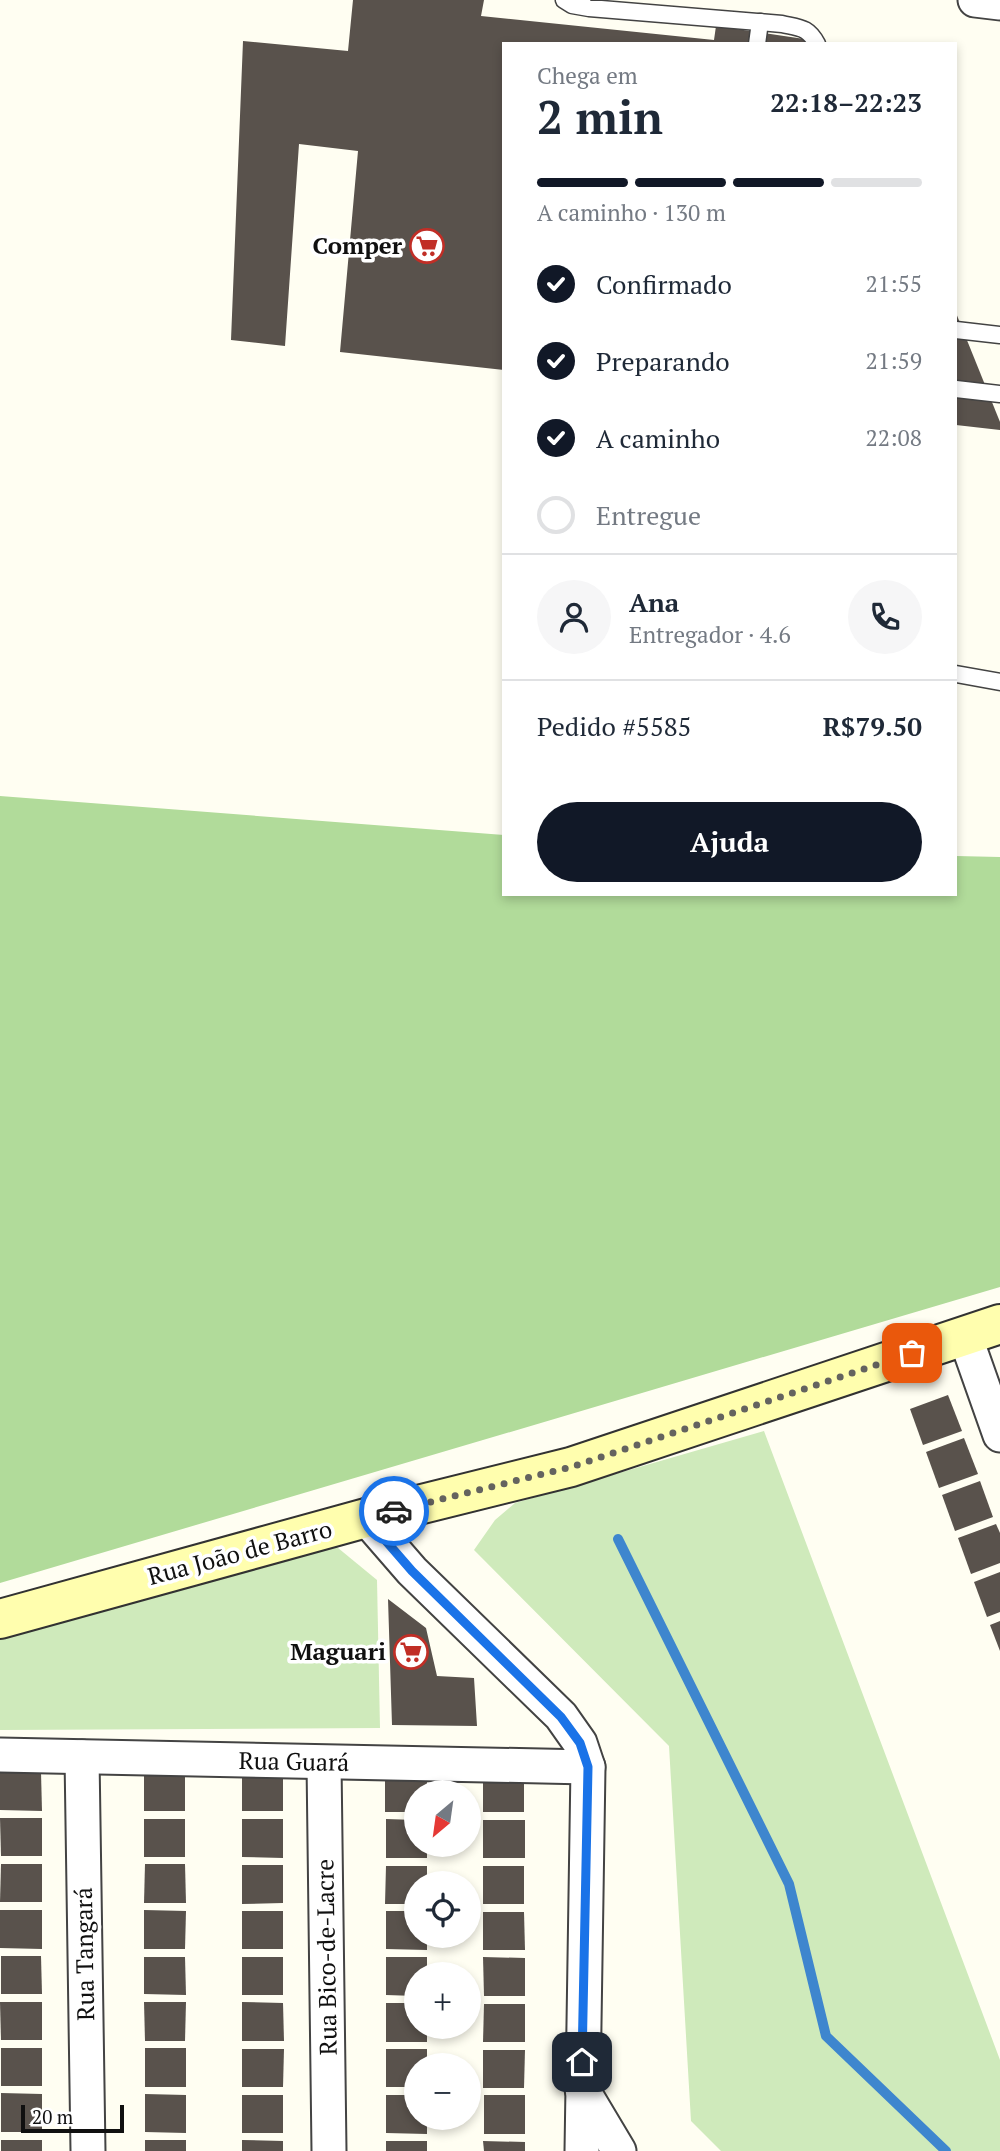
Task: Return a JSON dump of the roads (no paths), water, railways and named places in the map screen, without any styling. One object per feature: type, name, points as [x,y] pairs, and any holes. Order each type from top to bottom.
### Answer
[{"type":"street","points":[[975,0],[1000,3]]},
{"type":"street","name":"Rua João de Barro","points":[[0,1619],[366,1518],[571,1467],[1000,1324]]},
{"type":"street","points":[[965,1336],[1000,1435]]},
{"type":"street","points":[[366,1518],[412,1571],[561,1717],[580,1743],[588,1767],[582,2151]]},
{"type":"street","name":"Rua Guará","points":[[0,1755],[588,1767]]},
{"type":"street","name":"Rua Tangará","points":[[82,1757],[88,2151]]},
{"type":"street","name":"Rua Bico-de-Lacre","points":[[324,1763],[329,2151]]},
{"type":"street","points":[[582,2089],[619,2151]]},
{"type":"lane","points":[[564,0],[572,5],[589,8],[802,28],[811,33],[816,42]]},
{"type":"lane","points":[[757,42],[760,22]]},
{"type":"lane","points":[[957,330],[1000,335]]},
{"type":"lane","points":[[957,389],[1000,394]]},
{"type":"lane","points":[[957,674],[1000,682]]},
{"type":"waterway","points":[[618,1539],[789,1884],[826,2036],[946,2151]]},
{"type":"place","name":"Comper","points":[[427,246]]},
{"type":"place","name":"Maguari","points":[[411,1652]]}]
